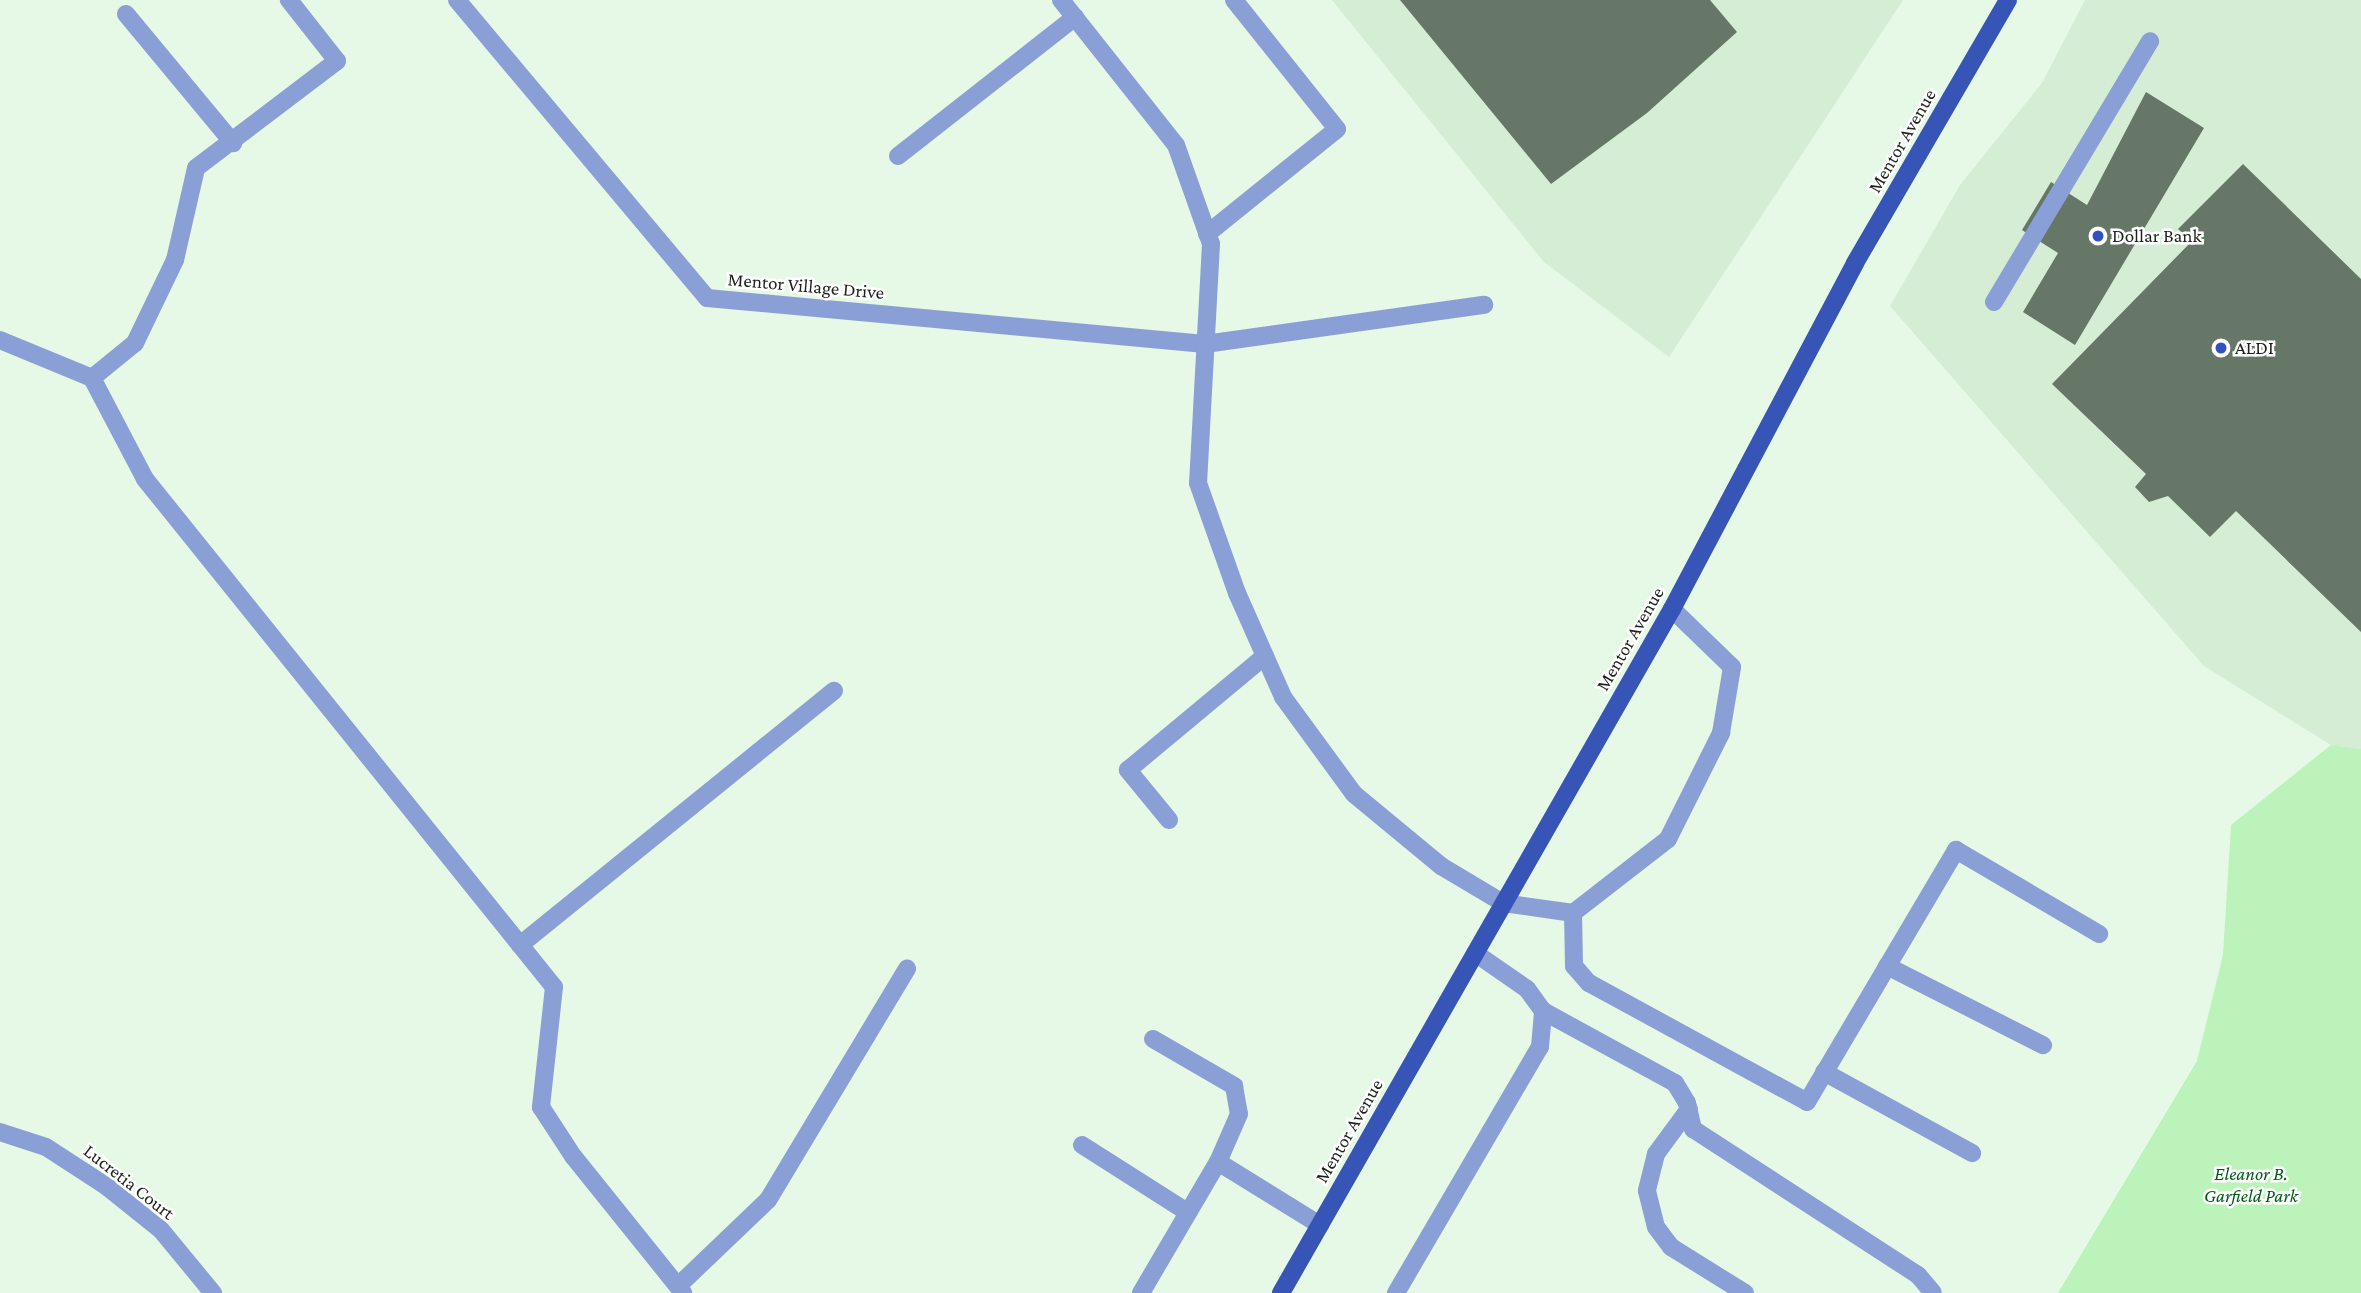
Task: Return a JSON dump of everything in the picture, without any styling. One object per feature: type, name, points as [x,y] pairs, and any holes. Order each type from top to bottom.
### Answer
[{"type":"main road","name":"Mentor Avenue","points":[[1282,1293],[1672,609],[1854,263],[2008,0]]},
{"type":"street","points":[[92,378],[135,343],[175,260],[196,168],[233,143],[337,61],[289,0]]},
{"type":"street","name":"Mentor Village Drive","points":[[457,0],[707,298],[1205,344],[1484,305]]},
{"type":"street","points":[[1061,0],[1176,145],[1211,244],[1198,482],[1283,697],[1354,794],[1441,866],[1503,903],[1573,913],[1668,839],[1721,733],[1732,667],[1672,609]]},
{"type":"street","points":[[1207,234],[1337,129],[1234,0]]},
{"type":"street","points":[[126,14],[233,143]]},
{"type":"street","points":[[898,156],[1074,17]]},
{"type":"street","points":[[1994,302],[2150,41]]},
{"type":"street","points":[[0,340],[92,378],[145,479],[554,986],[541,1107],[573,1156],[681,1289],[768,1200],[907,969]]},
{"type":"street","points":[[1169,820],[1128,770],[1265,656]]},
{"type":"street","points":[[520,945],[834,691]]},
{"type":"street","points":[[1573,913],[1574,966],[1588,983],[1807,1101],[1956,850],[2099,934]]},
{"type":"street","points":[[1475,953],[1527,989],[1543,1011],[1675,1083],[1689,1109],[1693,1129],[1918,1275],[1933,1293]]},
{"type":"street","points":[[1887,965],[2043,1045]]},
{"type":"street","points":[[1396,1293],[1540,1047],[1543,1011]]},
{"type":"street","points":[[1141,1293],[1218,1162],[1239,1114],[1234,1086],[1153,1039]]},
{"type":"street","points":[[1824,1072],[1972,1153]]},
{"type":"street","points":[[1689,1109],[1656,1154],[1647,1191],[1656,1227],[1671,1247],[1745,1293]]},
{"type":"street","name":"Lucretia Court","points":[[0,1132],[46,1147],[106,1185],[161,1230],[213,1293]]},
{"type":"street","points":[[1082,1145],[1187,1212]]},
{"type":"street","points":[[1218,1162],[1320,1225]]},
{"type":"shaded area","points":[[1332,0],[1903,0],[1669,357],[1544,262]]},
{"type":"shaded area","points":[[2085,0],[2361,0],[2361,749],[2331,745],[2204,666],[1890,306],[1960,185],[2042,83]]},
{"type":"green space","name":"Eleanor B. Garfield Park","points":[[2331,745],[2361,749],[2361,1293],[2058,1293],[2197,1061],[2223,955],[2231,825]]},
{"type":"building","points":[[1400,0],[1710,0],[1737,32],[1647,113],[1551,184]]},
{"type":"building","points":[[2146,92],[2204,128],[2075,345],[2023,312],[2058,253],[2022,230],[2051,182],[2087,205]]},
{"type":"building","points":[[2243,164],[2361,279],[2361,632],[2236,511],[2210,537],[2168,496],[2149,502],[2135,487],[2146,474],[2052,384],[2192,241],[2178,229]]},
{"type":"place","name":"Dollar Bank","points":[[2098,236]]},
{"type":"place","name":"ALDI","points":[[2221,348]]}]
